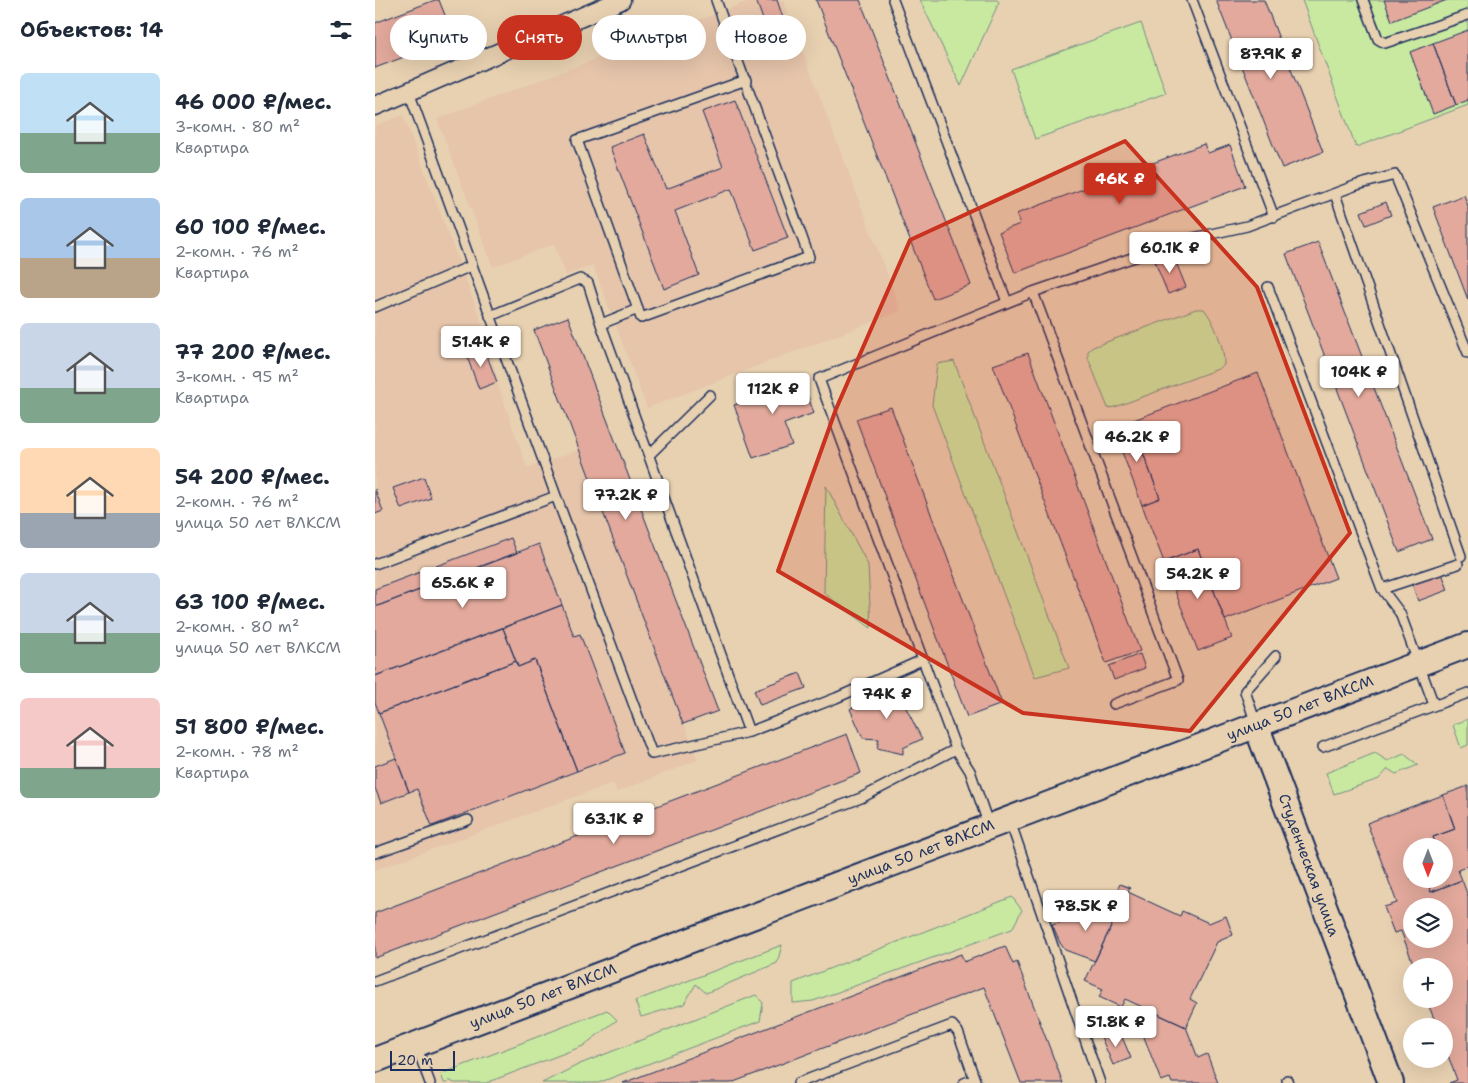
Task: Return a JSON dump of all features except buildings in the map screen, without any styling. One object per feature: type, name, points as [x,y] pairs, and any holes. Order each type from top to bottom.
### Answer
[{"type":"main road","name":"улица 50 лет ВЛКСМ","points":[[375,1060],[1468,645]]},
{"type":"main road","name":"Студенческая улица","points":[[1256,725],[1391,1083]]},
{"type":"street","points":[[375,106],[597,4],[621,0]]},
{"type":"lane","points":[[717,0],[809,257],[641,318],[577,140],[745,80]]},
{"type":"lane","points":[[893,0],[1007,302]]},
{"type":"lane","points":[[1192,0],[1274,217]]},
{"type":"lane","points":[[1363,0],[1377,40],[1385,43],[1468,14]]},
{"type":"lane","points":[[409,92],[471,266],[652,754],[749,732],[836,698],[922,660]]},
{"type":"lane","points":[[1100,1083],[999,822],[956,749],[819,379],[1033,292],[1184,240],[1247,226],[1357,185],[1395,175],[1468,353]]},
{"type":"lane","points":[[1335,194],[1459,560],[1383,589]]},
{"type":"lane","points":[[375,307],[471,266]]},
{"type":"lane","points":[[490,316],[584,279],[588,283],[601,324],[749,732]]},
{"type":"lane","points":[[1268,287],[1383,589],[1400,613],[1434,705]]},
{"type":"lane","points":[[1033,292],[1178,680],[1113,704]]},
{"type":"lane","points":[[601,324],[638,309]]},
{"type":"lane","points":[[649,455],[710,395]]},
{"type":"lane","points":[[375,564],[556,496]]},
{"type":"lane","name":"Студенческая улица","points":[[1256,725],[1245,691],[1276,656]]},
{"type":"lane","points":[[1323,747],[1468,692]]},
{"type":"lane","points":[[375,982],[861,798],[956,749]]},
{"type":"lane","points":[[375,853],[468,820]]},
{"type":"lane","points":[[798,1083],[952,1025],[958,1032],[975,1081],[964,1083]]},
{"type":"lane","points":[[415,1045],[430,1083]]},
{"type":"highlighted area","points":[[1125,141],[1257,287],[1350,533],[1190,731],[1023,713],[778,571],[836,409],[910,240]]},
{"type":"shaded area","points":[[752,0],[783,0],[789,15],[716,15],[716,60],[806,60],[901,311],[647,408],[593,265],[566,275],[554,244],[493,267],[437,119],[593,60],[706,60],[706,17]]},
{"type":"shaded area","points":[[403,115],[490,344],[497,382],[527,468],[579,450],[698,760],[617,792],[613,783],[375,870],[375,126]]},
{"type":"green space","points":[[920,0],[997,0],[999,2],[961,86]]},
{"type":"green space","points":[[1302,0],[1468,0],[1468,105],[1356,147]]},
{"type":"green space","points":[[1141,23],[1166,93],[1035,139],[1011,69]]},
{"type":"green space","points":[[1196,309],[1204,309],[1211,321],[1221,343],[1224,365],[1218,369],[1108,408],[1088,358],[1088,351],[1093,347]]},
{"type":"green space","points":[[954,361],[1069,668],[1035,677],[932,405],[937,364]]},
{"type":"green space","points":[[826,486],[868,565],[871,628],[824,593]]},
{"type":"green space","points":[[1468,719],[1468,745],[1461,748],[1453,725]]},
{"type":"green space","points":[[1375,753],[1388,761],[1404,754],[1418,765],[1396,774],[1388,769],[1379,779],[1334,794],[1326,773]]},
{"type":"green space","points":[[1012,897],[1022,910],[1012,929],[813,1001],[793,1003],[793,983]]},
{"type":"green space","points":[[782,945],[777,963],[706,993],[696,984],[684,1004],[641,1017],[635,1001]]},
{"type":"green space","points":[[756,995],[763,1003],[760,1021],[598,1083],[542,1083],[580,1064]]},
{"type":"green space","points":[[607,1010],[617,1020],[583,1046],[486,1083],[454,1083],[449,1080],[448,1083],[444,1083],[441,1074]]}]
